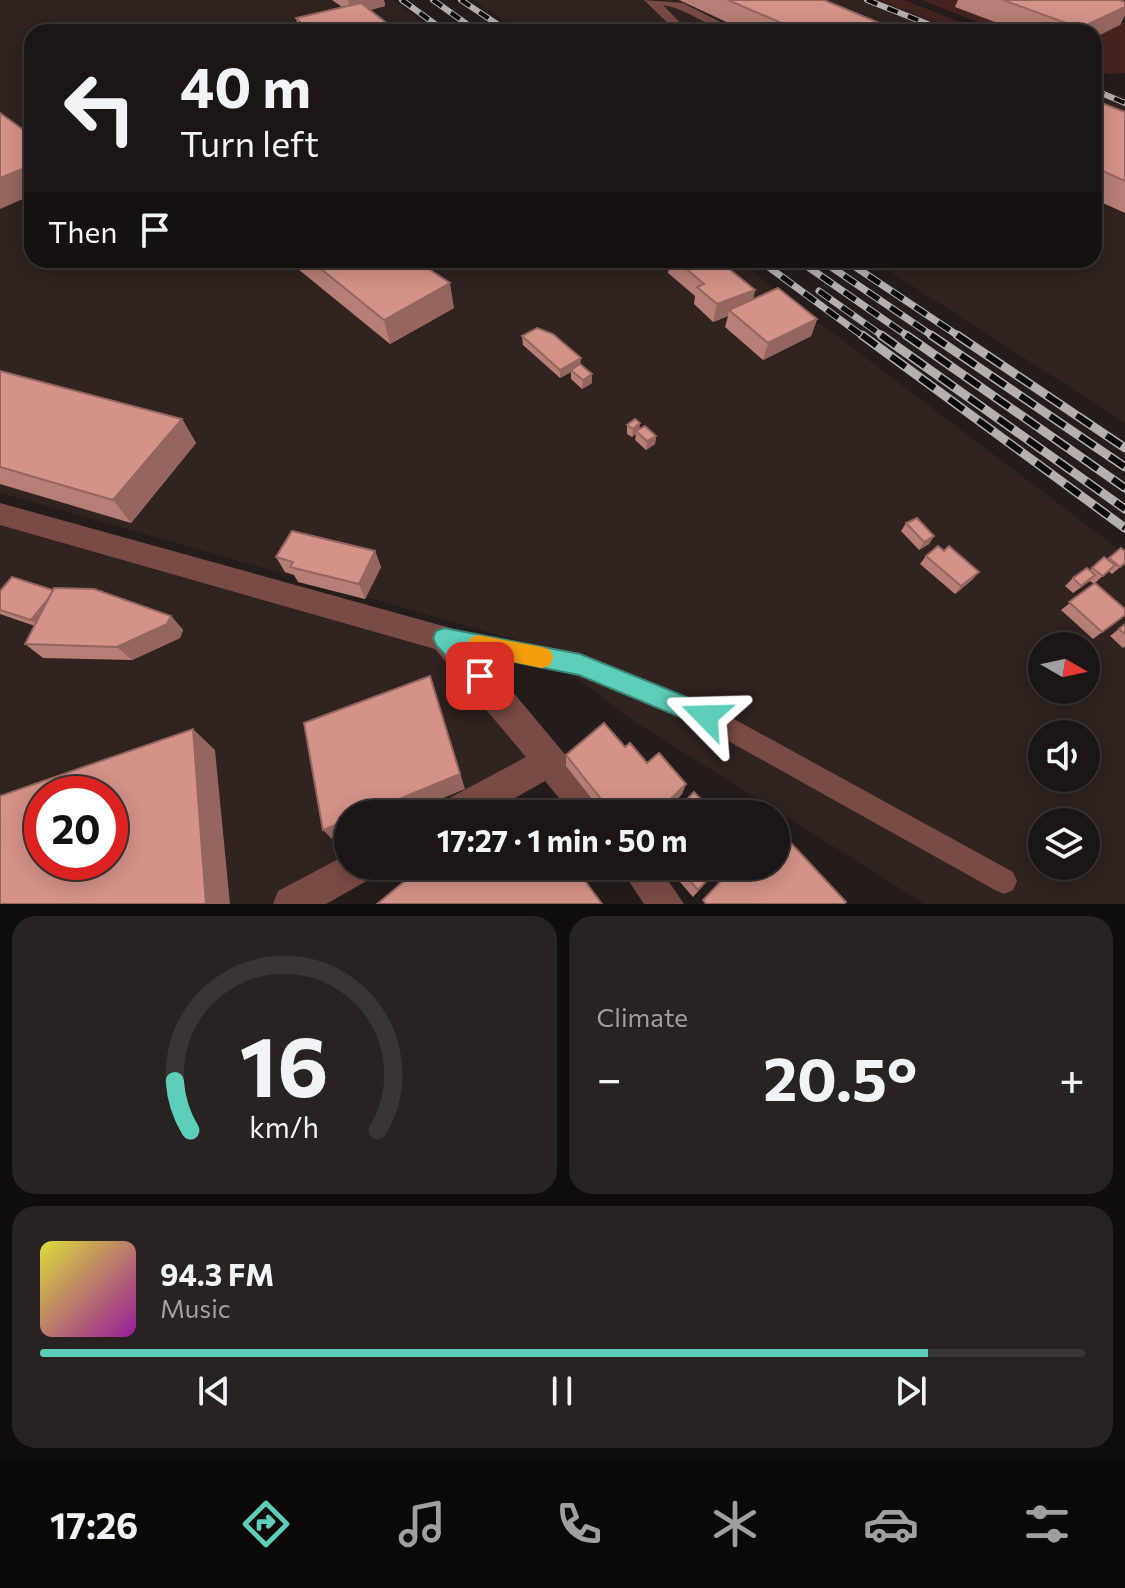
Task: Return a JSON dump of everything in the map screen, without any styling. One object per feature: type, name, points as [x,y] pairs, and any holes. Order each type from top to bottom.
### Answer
[{"type":"street","points":[[0,514],[444,638],[480,676],[581,800]]},
{"type":"street","points":[[479,800],[548,762]]},
{"type":"street","points":[[291,904],[335,880]]},
{"type":"street","points":[[647,880],[666,904]]},
{"type":"lane","points":[[651,1],[670,15],[674,24]]},
{"type":"lane","points":[[651,1],[680,5],[719,24]]},
{"type":"lane","points":[[444,638],[580,665],[706,716],[1004,881]]},
{"type":"shaded area","points":[[0,0],[393,0],[425,24],[24,24],[24,268],[748,268],[1125,554],[1125,904],[925,904],[790,819],[790,800],[759,800],[632,720],[534,645],[0,493]]},
{"type":"shaded area","points":[[473,0],[880,0],[941,24],[510,24]]},
{"type":"shaded area","points":[[880,0],[904,0],[965,24],[941,24]]},
{"type":"shaded area","points":[[922,0],[1060,0],[1125,23],[1125,73],[1102,72],[1102,24],[982,24]]},
{"type":"shaded area","points":[[1102,88],[1125,97],[1125,423],[884,268],[1102,268]]},
{"type":"shaded area","points":[[0,514],[444,638],[548,762],[479,800],[334,800],[334,875],[291,904],[0,904]]},
{"type":"building","points":[[728,0],[824,0],[882,24],[784,24]]},
{"type":"building","points":[[1003,0],[1125,2],[1125,7],[1089,24],[1069,24]]},
{"type":"building","points":[[361,3],[388,24],[302,24],[296,18]]},
{"type":"building","points":[[1102,103],[1125,112],[1125,181],[1102,171]]},
{"type":"building","points":[[0,113],[24,130],[24,168],[0,178]]},
{"type":"building","points":[[320,268],[427,268],[450,283],[384,320]]},
{"type":"building","points":[[685,268],[728,268],[755,290],[717,304],[697,287],[704,284]]},
{"type":"building","points":[[778,288],[817,319],[768,343],[729,310]]},
{"type":"building","points":[[537,328],[553,334],[581,358],[560,370],[522,336]]},
{"type":"building","points":[[580,364],[592,374],[583,380],[571,370]]},
{"type":"building","points":[[0,371],[182,419],[113,500],[0,467]]},
{"type":"building","points":[[635,419],[640,423],[633,429],[627,425]]},
{"type":"building","points":[[645,426],[656,436],[647,441],[636,431]]},
{"type":"building","points":[[917,518],[934,536],[924,542],[906,523]]},
{"type":"building","points":[[292,531],[375,551],[359,584],[290,567],[293,562],[276,557]]},
{"type":"building","points":[[938,546],[944,551],[949,546],[979,572],[961,586],[926,556]]},
{"type":"building","points":[[1121,548],[1125,551],[1125,563],[1120,567],[1109,558]]},
{"type":"building","points":[[1104,557],[1115,565],[1103,576],[1092,568]]},
{"type":"building","points":[[1087,568],[1095,575],[1081,586],[1073,578]]},
{"type":"building","points":[[12,577],[53,590],[31,620],[0,610],[0,591]]},
{"type":"building","points":[[1095,583],[1125,609],[1125,615],[1102,632],[1069,602]]},
{"type":"building","points":[[54,588],[94,589],[171,616],[167,624],[117,647],[25,644]]},
{"type":"building","points":[[430,676],[460,774],[397,800],[334,800],[334,826],[323,830],[304,723]]},
{"type":"building","points":[[604,723],[625,747],[630,743],[647,763],[659,753],[686,784],[669,800],[602,800],[566,755]]},
{"type":"building","points":[[193,729],[206,904],[0,904],[0,796],[24,788],[24,880],[128,880],[128,776],[58,776]]},
{"type":"building","points":[[694,792],[702,800],[686,800]]},
{"type":"building","points":[[790,842],[846,902],[706,904],[703,900],[722,880],[790,880]]},
{"type":"building","points":[[406,880],[584,880],[602,904],[377,904]]},
{"type":"building","points":[[689,880],[707,880],[698,890]]},
{"type":"railway","points":[[402,0],[435,24]]},
{"type":"railway","points":[[433,0],[467,24]]},
{"type":"railway","points":[[461,0],[497,24]]},
{"type":"railway","points":[[867,0],[928,24]]},
{"type":"railway","points":[[1102,93],[1125,103]]},
{"type":"railway","points":[[770,268],[864,337]]},
{"type":"railway","points":[[810,268],[909,337]]},
{"type":"railway","points":[[833,268],[934,337]]},
{"type":"railway","points":[[857,268],[960,337]]},
{"type":"railway","points":[[819,291],[884,337]]},
{"type":"railway","points":[[862,335],[1125,528]]},
{"type":"railway","points":[[881,335],[1125,509]]},
{"type":"railway","points":[[906,335],[1125,488]]},
{"type":"railway","points":[[931,335],[1125,467]]},
{"type":"railway","points":[[957,335],[1125,448]]},
{"type":"slow traffic","points":[[478,645],[542,657]]},
{"type":"route","points":[[480,676],[444,638],[580,665],[706,716]]}]
